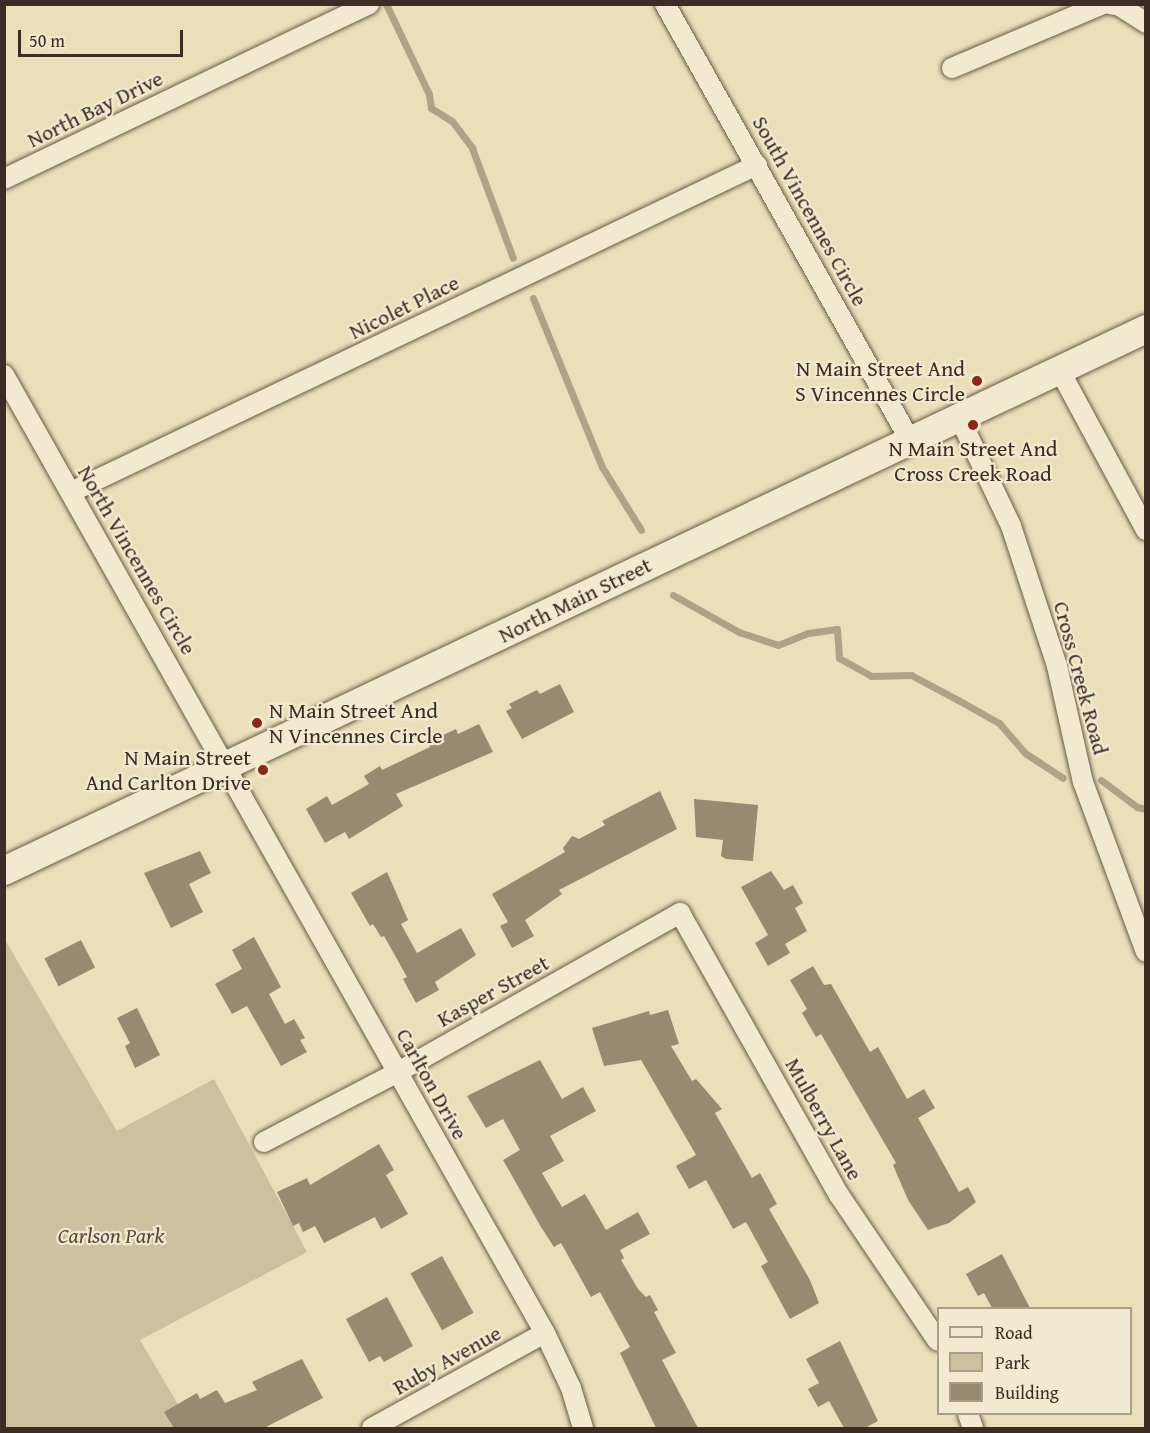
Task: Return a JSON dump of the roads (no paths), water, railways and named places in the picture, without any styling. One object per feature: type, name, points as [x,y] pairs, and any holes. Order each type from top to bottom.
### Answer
[{"type":"main road","name":"North Main Street","points":[[4,871],[228,768],[1146,330]]},
{"type":"street","name":"North Bay Drive","points":[[4,179],[369,4]]},
{"type":"street","name":"South Vincennes Circle","points":[[665,4],[911,442]]},
{"type":"street","points":[[952,68],[1111,5],[1146,23]]},
{"type":"street","name":"Nicolet Place","points":[[71,492],[757,165]]},
{"type":"street","points":[[1060,371],[1146,530]]},
{"type":"street","name":"North Vincennes Circle","points":[[4,375],[228,768]]},
{"type":"street","name":"Cross Creek Road","points":[[960,420],[1011,526],[1057,666],[1083,782],[1146,952]]},
{"type":"street","name":"Carlton Drive","points":[[228,768],[545,1333],[571,1388],[583,1428]]},
{"type":"street","name":"Kasper Street","points":[[264,1142],[398,1072],[680,913]]},
{"type":"street","name":"Mulberry Lane","points":[[680,913],[839,1195],[937,1338]]},
{"type":"street","name":"Ruby Avenue","points":[[372,1428],[545,1333]]},
{"type":"waterway","points":[[386,4],[429,94],[431,108],[452,121],[472,148],[513,258]]},
{"type":"waterway","points":[[533,298],[602,467],[641,530]]},
{"type":"waterway","points":[[673,595],[739,632],[778,645],[808,633],[837,629],[839,658],[871,676],[911,675],[958,700],[999,723],[1025,753],[1063,778]]},
{"type":"waterway","points":[[1101,780],[1137,807],[1146,809]]},
{"type":"place","name":"N Main Street And S Vincennes Circle","points":[[977,381]]},
{"type":"place","name":"N Main Street And Cross Creek Road","points":[[973,425]]},
{"type":"place","name":"N Main Street And N Vincennes Circle","points":[[257,723]]},
{"type":"place","name":"N Main Street And Carlton Drive","points":[[263,770]]},
{"type":"park label","name":"Carlson Park","points":[[111,1236]]}]
